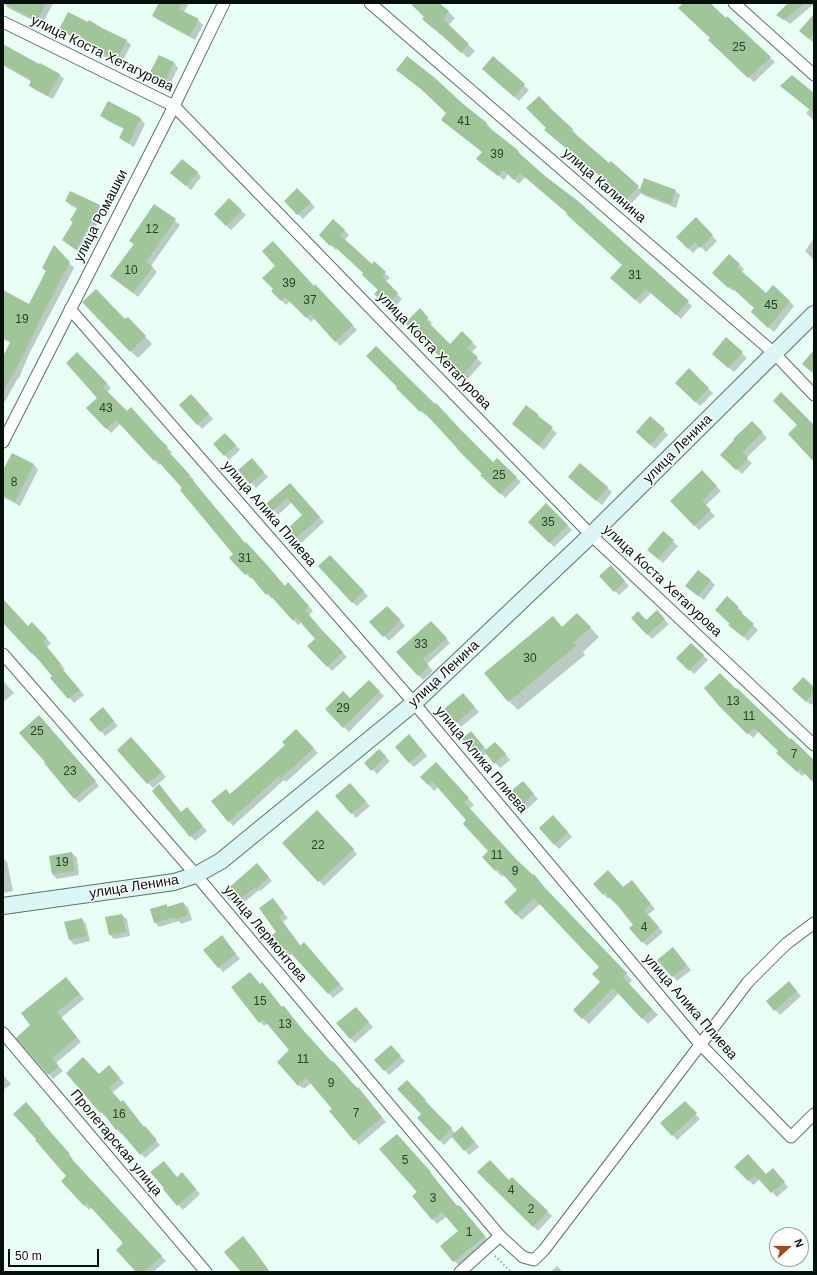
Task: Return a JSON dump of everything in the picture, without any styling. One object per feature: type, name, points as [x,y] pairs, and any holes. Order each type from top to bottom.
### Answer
[{"type":"street","name":"улица Ромашки","points":[[3,442],[174,106],[224,3]]},
{"type":"street","name":"улица Калинина","points":[[370,3],[774,353],[814,395]]},
{"type":"street","points":[[734,3],[814,75]]},
{"type":"street","name":"улица Коста Хетагурова","points":[[3,22],[174,106],[591,535],[814,745]]},
{"type":"street","name":"улица Алика Плиева","points":[[70,309],[414,703],[700,1044],[791,1137],[814,1114]]},
{"type":"street","name":"улица Ленина","points":[[3,906],[174,882],[196,875],[221,861],[414,703],[591,535],[814,314]]},
{"type":"street","name":"улица Лермонтова","points":[[3,654],[196,875],[500,1236],[523,1257],[534,1260],[544,1250],[700,1044]]},
{"type":"street","points":[[700,1044],[748,982],[786,944],[814,922]]},
{"type":"street","name":"Пролетарская улица","points":[[3,1033],[206,1272]]},
{"type":"street","points":[[460,1272],[500,1236]]},
{"type":"path","points":[[502,1262],[512,1272]]},
{"type":"building","points":[[3,3],[46,3],[37,21]]},
{"type":"building","points":[[159,3],[182,3],[179,9],[199,19],[190,36],[152,16]]},
{"type":"building","points":[[410,3],[439,3],[449,11],[443,19],[469,44],[461,53],[422,19],[424,17]]},
{"type":"building","points":[[683,3],[710,3],[726,18],[727,16],[771,57],[748,78],[708,40],[710,38],[678,8]]},
{"type":"building","points":[[788,3],[805,3],[784,20],[776,15]]},
{"type":"building","points":[[68,12],[88,22],[89,20],[127,40],[117,60],[95,50],[97,47],[76,34],[75,37],[59,29]]},
{"type":"building","points":[[814,14],[814,33],[809,39],[799,31]]},
{"type":"building","points":[[3,44],[60,74],[48,96],[29,86],[31,80],[3,64]]},
{"type":"building","points":[[159,55],[174,62],[163,86],[147,78]]},
{"type":"building","points":[[407,56],[487,123],[486,125],[519,151],[518,152],[545,176],[578,201],[689,301],[676,315],[646,289],[635,300],[610,278],[622,265],[566,214],[567,213],[520,173],[514,180],[503,170],[498,176],[476,159],[482,152],[441,120],[446,113],[421,89],[396,70]]},
{"type":"building","points":[[493,56],[525,84],[514,97],[482,69]]},
{"type":"building","points":[[792,75],[814,93],[814,113],[780,86]]},
{"type":"building","points":[[539,96],[573,129],[572,131],[609,163],[611,161],[639,186],[626,200],[600,176],[544,130],[546,128],[526,108]]},
{"type":"building","points":[[108,101],[141,118],[129,143],[119,138],[124,128],[100,116]]},
{"type":"building","points":[[182,159],[198,172],[186,186],[170,173]]},
{"type":"building","points":[[644,178],[676,190],[671,204],[639,192]]},
{"type":"building","points":[[297,188],[311,202],[297,215],[284,201]]},
{"type":"building","points":[[70,191],[100,205],[76,250],[62,240],[73,222],[70,220],[78,207],[65,201]]},
{"type":"building","points":[[229,198],[242,210],[226,226],[214,214]]},
{"type":"building","points":[[154,204],[176,219],[146,262],[153,267],[133,293],[110,276],[134,244],[129,241]]},
{"type":"building","points":[[696,217],[713,235],[700,248],[695,242],[688,249],[676,237]]},
{"type":"building","points":[[333,219],[345,230],[340,235],[372,264],[374,261],[386,272],[382,277],[398,293],[387,306],[374,294],[378,290],[362,275],[363,273],[332,244],[330,246],[319,235]]},
{"type":"building","points":[[273,241],[314,286],[315,284],[353,325],[335,342],[310,314],[306,318],[285,297],[281,301],[271,291],[273,289],[262,278],[275,266],[262,251]]},
{"type":"building","points":[[54,245],[70,262],[14,374],[3,392],[3,357],[10,342],[3,338],[3,290],[29,304],[46,271],[42,268]]},
{"type":"building","points":[[729,254],[740,264],[737,267],[766,293],[773,285],[790,301],[768,328],[751,312],[754,308],[730,286],[728,288],[712,273]]},
{"type":"building","points":[[96,289],[125,319],[128,317],[146,336],[130,352],[82,302]]},
{"type":"building","points":[[420,308],[428,317],[426,320],[450,344],[462,331],[473,342],[467,348],[478,357],[461,377],[405,323]]},
{"type":"building","points":[[726,337],[743,352],[728,368],[712,354]]},
{"type":"building","points":[[376,346],[435,404],[436,403],[493,462],[497,458],[517,477],[500,494],[480,475],[482,474],[422,410],[420,412],[366,356]]},
{"type":"building","points":[[814,350],[814,374],[802,364]]},
{"type":"building","points":[[77,352],[107,383],[103,387],[127,411],[131,407],[168,447],[166,449],[190,475],[189,476],[245,543],[246,542],[285,586],[288,582],[309,606],[305,610],[343,652],[327,667],[307,646],[315,639],[296,617],[293,621],[268,593],[266,595],[248,573],[245,575],[229,558],[233,554],[180,490],[182,488],[156,459],[154,461],[116,420],[106,429],[86,408],[97,398],[66,363]]},
{"type":"building","points":[[689,368],[709,388],[695,402],[675,383]]},
{"type":"building","points":[[781,392],[814,425],[814,462],[788,434],[797,425],[773,401]]},
{"type":"building","points":[[191,394],[209,414],[197,425],[179,405]]},
{"type":"building","points":[[526,405],[553,427],[539,446],[512,424]]},
{"type":"building","points":[[650,416],[665,429],[650,445],[636,432]]},
{"type":"building","points":[[752,421],[763,432],[742,452],[748,458],[736,470],[720,455],[734,440],[733,439]]},
{"type":"building","points":[[225,433],[236,445],[224,456],[213,444]]},
{"type":"building","points":[[12,453],[34,464],[15,502],[3,495],[3,470]]},
{"type":"building","points":[[252,458],[264,472],[250,484],[238,470]]},
{"type":"building","points":[[580,463],[608,487],[596,501],[568,477]]},
{"type":"building","points":[[702,470],[717,486],[702,501],[711,510],[694,526],[670,501]]},
{"type":"building","points":[[290,483],[320,517],[295,539],[287,529],[302,515],[287,498],[273,511],[266,504]]},
{"type":"building","points":[[546,503],[568,525],[549,543],[528,522]]},
{"type":"building","points":[[663,531],[674,540],[658,559],[647,550]]},
{"type":"building","points":[[330,555],[364,591],[352,603],[318,566]]},
{"type":"building","points":[[611,565],[625,581],[614,592],[599,576]]},
{"type":"building","points":[[698,570],[711,580],[698,596],[685,586]]},
{"type":"building","points":[[727,596],[739,607],[737,609],[754,624],[743,637],[728,625],[730,624],[715,610]]},
{"type":"building","points":[[3,599],[28,626],[32,622],[47,638],[43,642],[61,664],[59,665],[80,690],[68,699],[50,678],[52,676],[32,652],[31,653],[3,623]]},
{"type":"building","points":[[387,606],[401,620],[383,637],[369,622]]},
{"type":"building","points":[[657,610],[665,619],[647,635],[631,618],[638,611],[646,620]]},
{"type":"building","points":[[577,613],[591,627],[574,642],[577,645],[508,702],[484,673],[553,616],[562,627]]},
{"type":"building","points":[[431,621],[447,638],[423,659],[429,666],[418,676],[396,652]]},
{"type":"building","points":[[691,643],[704,655],[689,671],[676,658]]},
{"type":"building","points":[[720,673],[814,760],[814,783],[800,769],[797,772],[776,753],[778,751],[754,728],[747,734],[719,706],[704,688]]},
{"type":"building","points":[[803,677],[814,687],[814,692],[806,702],[792,689]]},
{"type":"building","points":[[369,680],[380,691],[343,728],[325,709],[343,691],[350,698]]},
{"type":"building","points":[[463,693],[475,707],[456,723],[444,709]]},
{"type":"building","points":[[103,707],[114,721],[100,732],[89,719]]},
{"type":"building","points":[[39,715],[96,781],[74,799],[44,763],[45,762],[19,733]]},
{"type":"building","points":[[296,729],[314,748],[281,778],[279,776],[228,822],[211,801],[226,789],[230,794],[285,745],[282,742]]},
{"type":"building","points":[[471,731],[484,747],[475,754],[462,739]]},
{"type":"building","points":[[409,734],[423,751],[409,763],[395,747]]},
{"type":"building","points":[[131,737],[162,772],[147,784],[117,750]]},
{"type":"building","points":[[495,742],[506,754],[494,764],[484,751]]},
{"type":"building","points":[[379,749],[386,756],[371,771],[364,763]]},
{"type":"building","points":[[436,762],[469,798],[464,802],[516,859],[533,875],[534,874],[545,888],[627,973],[623,977],[652,1009],[642,1019],[613,988],[582,1019],[573,1010],[600,982],[592,974],[599,967],[534,898],[516,915],[504,902],[517,890],[498,869],[495,871],[482,857],[488,851],[463,824],[466,820],[432,781],[428,785],[420,777]]},
{"type":"building","points":[[523,781],[534,794],[522,805],[510,792]]},
{"type":"building","points":[[350,783],[366,801],[351,814],[335,796]]},
{"type":"building","points":[[159,784],[181,812],[187,807],[203,826],[190,837],[152,791]]},
{"type":"building","points":[[317,810],[354,849],[318,882],[282,843]]},
{"type":"building","points":[[553,815],[568,832],[554,845],[539,828]]},
{"type":"building","points":[[72,852],[75,871],[52,874],[49,856]]},
{"type":"building","points":[[257,863],[269,877],[256,889],[255,887],[243,897],[230,901],[223,893]]},
{"type":"building","points":[[608,870],[623,887],[632,880],[651,904],[644,910],[659,927],[642,943],[629,928],[633,925],[618,906],[605,893],[603,895],[593,884]]},
{"type":"building","points":[[273,898],[284,913],[279,917],[300,946],[304,942],[340,984],[328,994],[287,949],[283,953],[270,937],[276,932],[259,908]]},
{"type":"building","points":[[183,902],[188,915],[154,923],[150,909],[167,904],[167,907]]},
{"type":"building","points":[[122,914],[126,932],[109,935],[105,917]]},
{"type":"building","points":[[82,918],[86,936],[69,940],[64,922]]},
{"type":"building","points":[[222,935],[236,954],[218,968],[203,950]]},
{"type":"building","points":[[673,947],[687,965],[672,977],[657,960]]},
{"type":"building","points":[[250,972],[260,984],[262,982],[282,1007],[284,1006],[332,1062],[333,1061],[357,1088],[358,1087],[382,1117],[354,1141],[329,1111],[332,1109],[306,1078],[298,1086],[277,1062],[289,1050],[263,1019],[259,1023],[231,987]]},
{"type":"building","points":[[66,977],[80,994],[57,1012],[77,1037],[52,1058],[59,1066],[48,1075],[16,1038],[30,1025],[21,1013]]},
{"type":"building","points":[[789,981],[797,991],[774,1011],[766,1001]]},
{"type":"building","points":[[356,1007],[369,1022],[350,1039],[336,1023]]},
{"type":"building","points":[[391,1045],[401,1056],[384,1071],[374,1060]]},
{"type":"building","points":[[83,1057],[99,1074],[109,1065],[120,1078],[109,1088],[121,1102],[123,1100],[144,1127],[145,1126],[157,1140],[140,1155],[118,1129],[116,1130],[102,1112],[100,1113],[66,1073]]},
{"type":"building","points":[[407,1080],[426,1100],[425,1101],[452,1128],[439,1141],[417,1118],[421,1114],[397,1089]]},
{"type":"building","points":[[685,1101],[697,1113],[672,1136],[660,1123]]},
{"type":"building","points":[[26,1102],[70,1154],[68,1155],[162,1256],[144,1272],[136,1272],[116,1250],[123,1243],[87,1203],[84,1206],[61,1181],[66,1176],[35,1140],[36,1139],[13,1114]]},
{"type":"building","points":[[462,1126],[475,1142],[464,1151],[451,1136]]},
{"type":"building","points":[[397,1134],[431,1172],[457,1206],[459,1205],[485,1236],[453,1262],[440,1246],[458,1231],[442,1212],[432,1220],[412,1196],[417,1192],[379,1149]]},
{"type":"building","points":[[748,1154],[766,1174],[773,1168],[785,1182],[771,1193],[755,1175],[748,1181],[734,1167]]},
{"type":"building","points":[[490,1160],[509,1180],[512,1177],[548,1211],[533,1227],[477,1172]]},
{"type":"building","points":[[164,1161],[177,1177],[182,1172],[196,1189],[177,1206],[150,1172]]},
{"type":"building","points":[[243,1236],[270,1272],[241,1272],[224,1252]]}]
